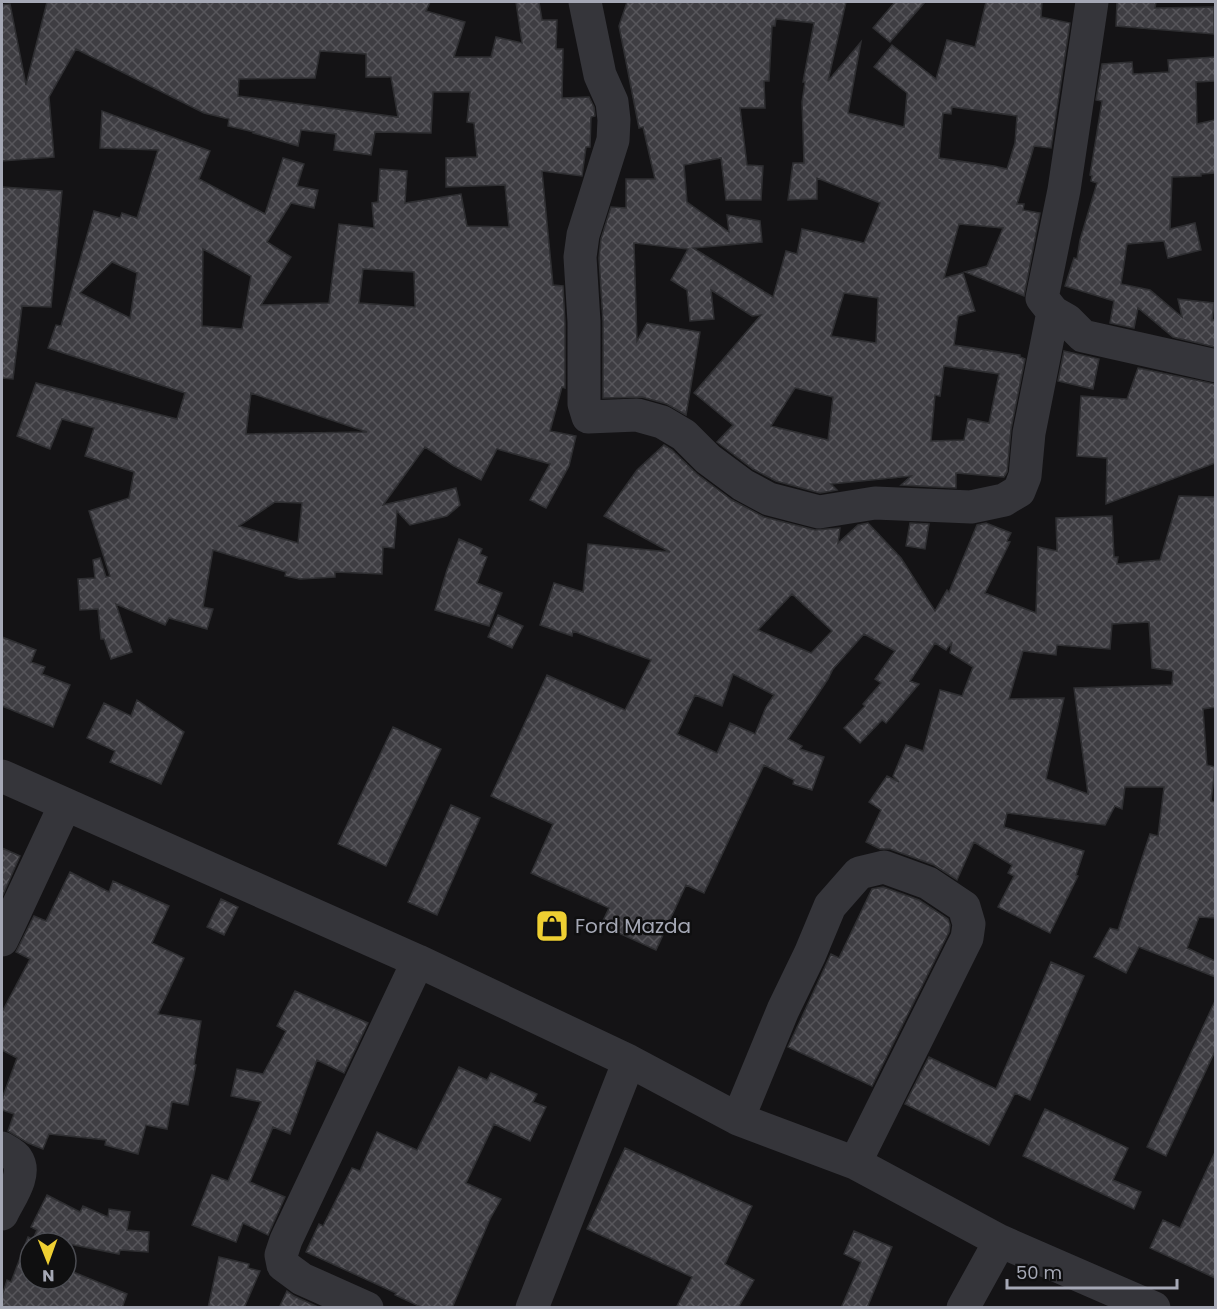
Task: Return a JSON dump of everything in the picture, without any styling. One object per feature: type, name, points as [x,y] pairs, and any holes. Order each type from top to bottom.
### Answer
[{"type":"street","points":[[585,2],[600,75],[612,102],[614,120],[613,140],[583,235],[580,257],[584,322],[584,404],[588,417],[637,415],[662,422],[684,435],[708,459],[743,486],[769,499],[819,512],[875,503],[971,507],[1004,500],[1019,491],[1025,476],[1029,433],[1053,312]]},
{"type":"street","points":[[1092,2],[1064,190],[1042,298],[1053,312],[1067,320],[1083,336],[1215,366]]},
{"type":"street","points":[[2,776],[418,961],[629,1061],[738,1119],[855,1163],[1000,1241],[1154,1308]]},
{"type":"street","points":[[2,940],[65,805]]},
{"type":"street","points":[[738,1119],[783,1010],[830,906],[859,873],[884,867],[928,883],[964,907],[969,924],[967,938],[855,1163]]},
{"type":"street","points":[[358,1305],[295,1275],[283,1265],[281,1255],[286,1240],[418,961]]},
{"type":"street","points":[[532,1308],[629,1061]]},
{"type":"street","points":[[2,1148],[17,1158],[21,1167],[20,1177],[2,1214]]},
{"type":"street","points":[[963,1308],[1000,1241]]},
{"type":"building","points":[[47,2],[430,2],[426,11],[465,22],[454,57],[491,57],[496,37],[522,43],[516,2],[539,2],[542,20],[557,20],[556,49],[563,49],[562,98],[589,97],[595,116],[591,117],[590,147],[586,147],[582,176],[542,171],[553,285],[563,286],[565,323],[565,388],[562,387],[550,431],[576,436],[569,466],[546,508],[530,500],[550,464],[497,449],[481,480],[425,447],[383,505],[456,488],[460,505],[447,516],[410,525],[397,511],[394,548],[383,547],[382,574],[335,572],[335,577],[300,579],[285,576],[286,572],[213,550],[203,607],[213,609],[207,629],[169,618],[165,625],[116,604],[132,652],[111,659],[104,639],[101,639],[98,609],[80,610],[78,579],[95,578],[93,560],[100,558],[106,577],[110,576],[89,511],[129,498],[134,472],[85,456],[94,428],[62,419],[50,449],[17,436],[36,383],[177,419],[185,393],[48,348],[56,325],[61,326],[94,211],[120,218],[122,213],[137,218],[158,150],[100,148],[102,111],[210,151],[199,179],[265,214],[283,158],[304,164],[297,186],[318,190],[314,208],[291,203],[267,242],[291,257],[261,305],[329,303],[339,224],[374,228],[372,203],[378,202],[380,169],[407,171],[405,203],[461,194],[467,226],[509,227],[505,185],[446,187],[446,158],[477,157],[474,123],[467,122],[470,92],[433,92],[431,133],[375,132],[371,155],[334,150],[336,134],[301,130],[298,146],[228,126],[229,119],[204,113],[76,49],[49,97],[54,157],[2,161],[2,5],[10,4],[26,85]],"holes":[[[320,51],[366,54],[366,77],[391,77],[398,117],[238,96],[239,79],[315,78]],[[203,249],[251,276],[242,329],[202,326]],[[112,262],[137,273],[130,318],[80,293]],[[363,269],[414,272],[415,307],[359,303]],[[251,393],[367,432],[246,434]],[[275,502],[302,503],[298,543],[239,526]]]},
{"type":"building","points":[[627,2],[846,2],[828,81],[861,42],[848,113],[904,127],[907,93],[874,67],[892,45],[936,79],[947,40],[975,47],[986,2],[1042,2],[1041,17],[1070,23],[1051,148],[1034,146],[1017,204],[1024,204],[1023,210],[1040,213],[1024,296],[965,272],[987,266],[1003,228],[959,224],[944,278],[963,273],[975,311],[958,316],[954,345],[1020,355],[1025,359],[1011,429],[1007,472],[1004,477],[956,473],[956,488],[901,485],[911,476],[831,484],[837,490],[820,493],[776,481],[753,469],[717,442],[733,425],[694,393],[761,315],[752,316],[711,290],[714,319],[690,321],[687,290],[671,280],[688,249],[634,243],[637,341],[647,323],[700,332],[686,415],[667,404],[642,397],[603,398],[603,321],[599,258],[601,239],[611,207],[626,208],[626,179],[655,179],[643,127],[639,128],[619,26]],"holes":[[[776,19],[814,23],[803,82],[805,82],[802,102],[804,163],[793,163],[788,200],[817,199],[817,178],[880,203],[864,243],[802,229],[797,254],[786,251],[773,297],[693,248],[762,242],[760,221],[727,215],[729,232],[687,202],[684,165],[721,158],[726,200],[761,200],[763,166],[747,165],[740,108],[765,108],[764,81],[769,81],[772,26],[775,26]],[[952,107],[1017,116],[1015,143],[1007,169],[939,158],[943,113],[951,114]],[[844,293],[878,298],[876,343],[831,336]],[[944,366],[999,374],[989,423],[968,419],[964,440],[931,441],[935,395],[940,396]],[[795,388],[833,397],[828,440],[771,426]]]},
{"type":"building","points":[[895,2],[925,2],[890,42],[873,28]]},
{"type":"building","points":[[1117,2],[1156,2],[1155,8],[1214,7],[1214,34],[1116,26]]},
{"type":"building","points":[[1215,57],[1215,81],[1196,82],[1197,124],[1215,120],[1215,173],[1172,177],[1170,229],[1195,223],[1201,250],[1168,258],[1164,241],[1127,244],[1121,284],[1150,290],[1182,317],[1178,299],[1214,303],[1212,320],[1215,320],[1215,347],[1173,337],[1138,308],[1134,328],[1110,323],[1114,301],[1065,286],[1074,258],[1077,259],[1080,240],[1097,183],[1091,181],[1092,176],[1090,175],[1102,101],[1096,100],[1102,64],[1132,62],[1133,74],[1169,72],[1168,60]]},
{"type":"building","points":[[2,187],[62,191],[51,307],[22,306],[13,379],[2,378]]},
{"type":"building","points":[[1064,351],[1099,359],[1093,389],[1058,381]]},
{"type":"building","points":[[1138,368],[1215,384],[1215,463],[1106,504],[1107,458],[1077,456],[1081,396],[1127,399]]},
{"type":"building","points":[[664,445],[732,500],[764,517],[815,530],[840,528],[838,543],[858,525],[868,523],[901,558],[935,611],[947,590],[949,592],[977,525],[986,523],[1011,533],[1007,541],[1010,542],[985,593],[1036,613],[1038,547],[1057,551],[1056,518],[1112,516],[1114,557],[1118,557],[1117,564],[1160,560],[1179,496],[1215,497],[1215,707],[1203,709],[1207,765],[1215,767],[1211,801],[1215,802],[1215,918],[1199,917],[1187,948],[1215,961],[1215,977],[1139,947],[1126,973],[1094,957],[1110,928],[1118,930],[1150,834],[1158,836],[1164,787],[1125,787],[1122,809],[1115,806],[1105,825],[1007,813],[1004,827],[1084,851],[1076,875],[1078,876],[1050,933],[998,907],[1014,876],[1008,873],[1012,865],[974,842],[957,880],[934,865],[890,849],[880,849],[866,842],[881,810],[869,802],[887,776],[899,782],[893,776],[906,745],[923,751],[940,690],[962,696],[973,667],[950,653],[952,642],[946,650],[935,643],[910,681],[919,684],[886,723],[882,720],[860,743],[844,728],[865,706],[863,704],[881,683],[875,679],[895,651],[864,634],[833,669],[788,739],[802,746],[800,749],[824,757],[812,790],[793,784],[794,780],[764,765],[704,893],[686,885],[656,950],[601,925],[609,908],[531,873],[553,824],[491,796],[547,675],[625,710],[651,660],[573,631],[572,636],[540,625],[554,583],[583,592],[588,544],[670,552],[604,516],[637,470]],"holes":[[[792,594],[832,631],[811,653],[758,630]],[[1149,622],[1152,668],[1173,671],[1172,685],[1074,688],[1088,794],[1046,779],[1064,698],[1009,699],[1023,651],[1056,655],[1057,645],[1110,649],[1112,624]],[[733,674],[774,695],[766,707],[755,734],[730,723],[717,753],[677,734],[695,695],[722,706]]]},
{"type":"building","points":[[910,523],[929,524],[925,549],[906,546]]},
{"type":"building","points":[[459,539],[482,549],[480,554],[487,557],[477,583],[502,593],[489,626],[435,610]]},
{"type":"building","points":[[498,615],[523,626],[512,648],[488,637]]},
{"type":"building","points":[[2,637],[36,650],[31,662],[45,667],[42,674],[70,685],[53,727],[2,706]]},
{"type":"building","points":[[137,700],[184,732],[161,784],[110,762],[115,751],[87,738],[104,703],[131,716]]},
{"type":"building","points":[[393,727],[441,749],[386,866],[338,844]]},
{"type":"building","points":[[451,805],[480,818],[437,915],[408,902]]},
{"type":"building","points":[[2,848],[20,856],[2,897]]},
{"type":"building","points":[[70,872],[109,892],[113,881],[169,906],[152,943],[184,958],[158,1014],[201,1021],[188,1105],[172,1102],[167,1129],[146,1125],[138,1154],[105,1145],[106,1140],[49,1134],[43,1149],[8,1131],[14,1114],[2,1110],[2,1099],[17,1058],[2,1050],[2,1012],[30,959],[16,952],[34,916],[46,921]]},
{"type":"building","points":[[883,887],[919,900],[948,919],[950,925],[949,932],[872,1086],[788,1047],[831,954],[839,958],[872,889]]},
{"type":"building","points":[[221,899],[238,907],[224,935],[207,927]]},
{"type":"building","points":[[1051,962],[1084,976],[1030,1100],[1015,1093],[989,1145],[905,1104],[929,1057],[996,1089]]},
{"type":"building","points":[[295,991],[368,1023],[344,1073],[317,1060],[290,1134],[273,1127],[250,1182],[285,1197],[268,1235],[243,1223],[236,1242],[192,1225],[212,1175],[228,1181],[261,1102],[231,1096],[237,1069],[263,1074],[286,1031],[277,1026]]},
{"type":"building","points":[[1215,1001],[1215,1051],[1166,1156],[1147,1147]]},
{"type":"building","points":[[459,1067],[487,1080],[491,1073],[537,1094],[533,1102],[546,1107],[530,1141],[494,1124],[466,1183],[501,1199],[490,1219],[452,1308],[423,1308],[395,1295],[396,1293],[306,1252],[319,1224],[323,1226],[352,1168],[360,1171],[377,1132],[417,1150]]},
{"type":"building","points":[[1045,1109],[1128,1148],[1113,1180],[1141,1192],[1134,1209],[1023,1156]]},
{"type":"building","points":[[625,1148],[752,1206],[725,1264],[754,1280],[738,1308],[676,1308],[692,1277],[587,1229]]},
{"type":"building","points":[[1215,1152],[1215,1278],[1150,1248],[1163,1220],[1180,1228]]},
{"type":"building","points":[[47,1195],[80,1212],[83,1206],[108,1217],[109,1209],[130,1212],[127,1230],[149,1232],[148,1252],[120,1250],[119,1254],[78,1246],[78,1231],[37,1231],[31,1227]]},
{"type":"building","points":[[854,1231],[892,1247],[867,1308],[841,1308],[861,1262],[844,1254]]},
{"type":"building","points":[[219,1257],[249,1264],[248,1268],[260,1271],[244,1308],[208,1308]]},
{"type":"building","points":[[18,1263],[18,1291],[78,1291],[78,1274],[127,1294],[122,1308],[2,1308],[2,1296],[7,1280],[11,1282]]},
{"type":"building","points":[[287,1291],[294,1296],[320,1308],[279,1308]]},
{"type":"place","name":"Ford Mazda","points":[[552,926]]}]
